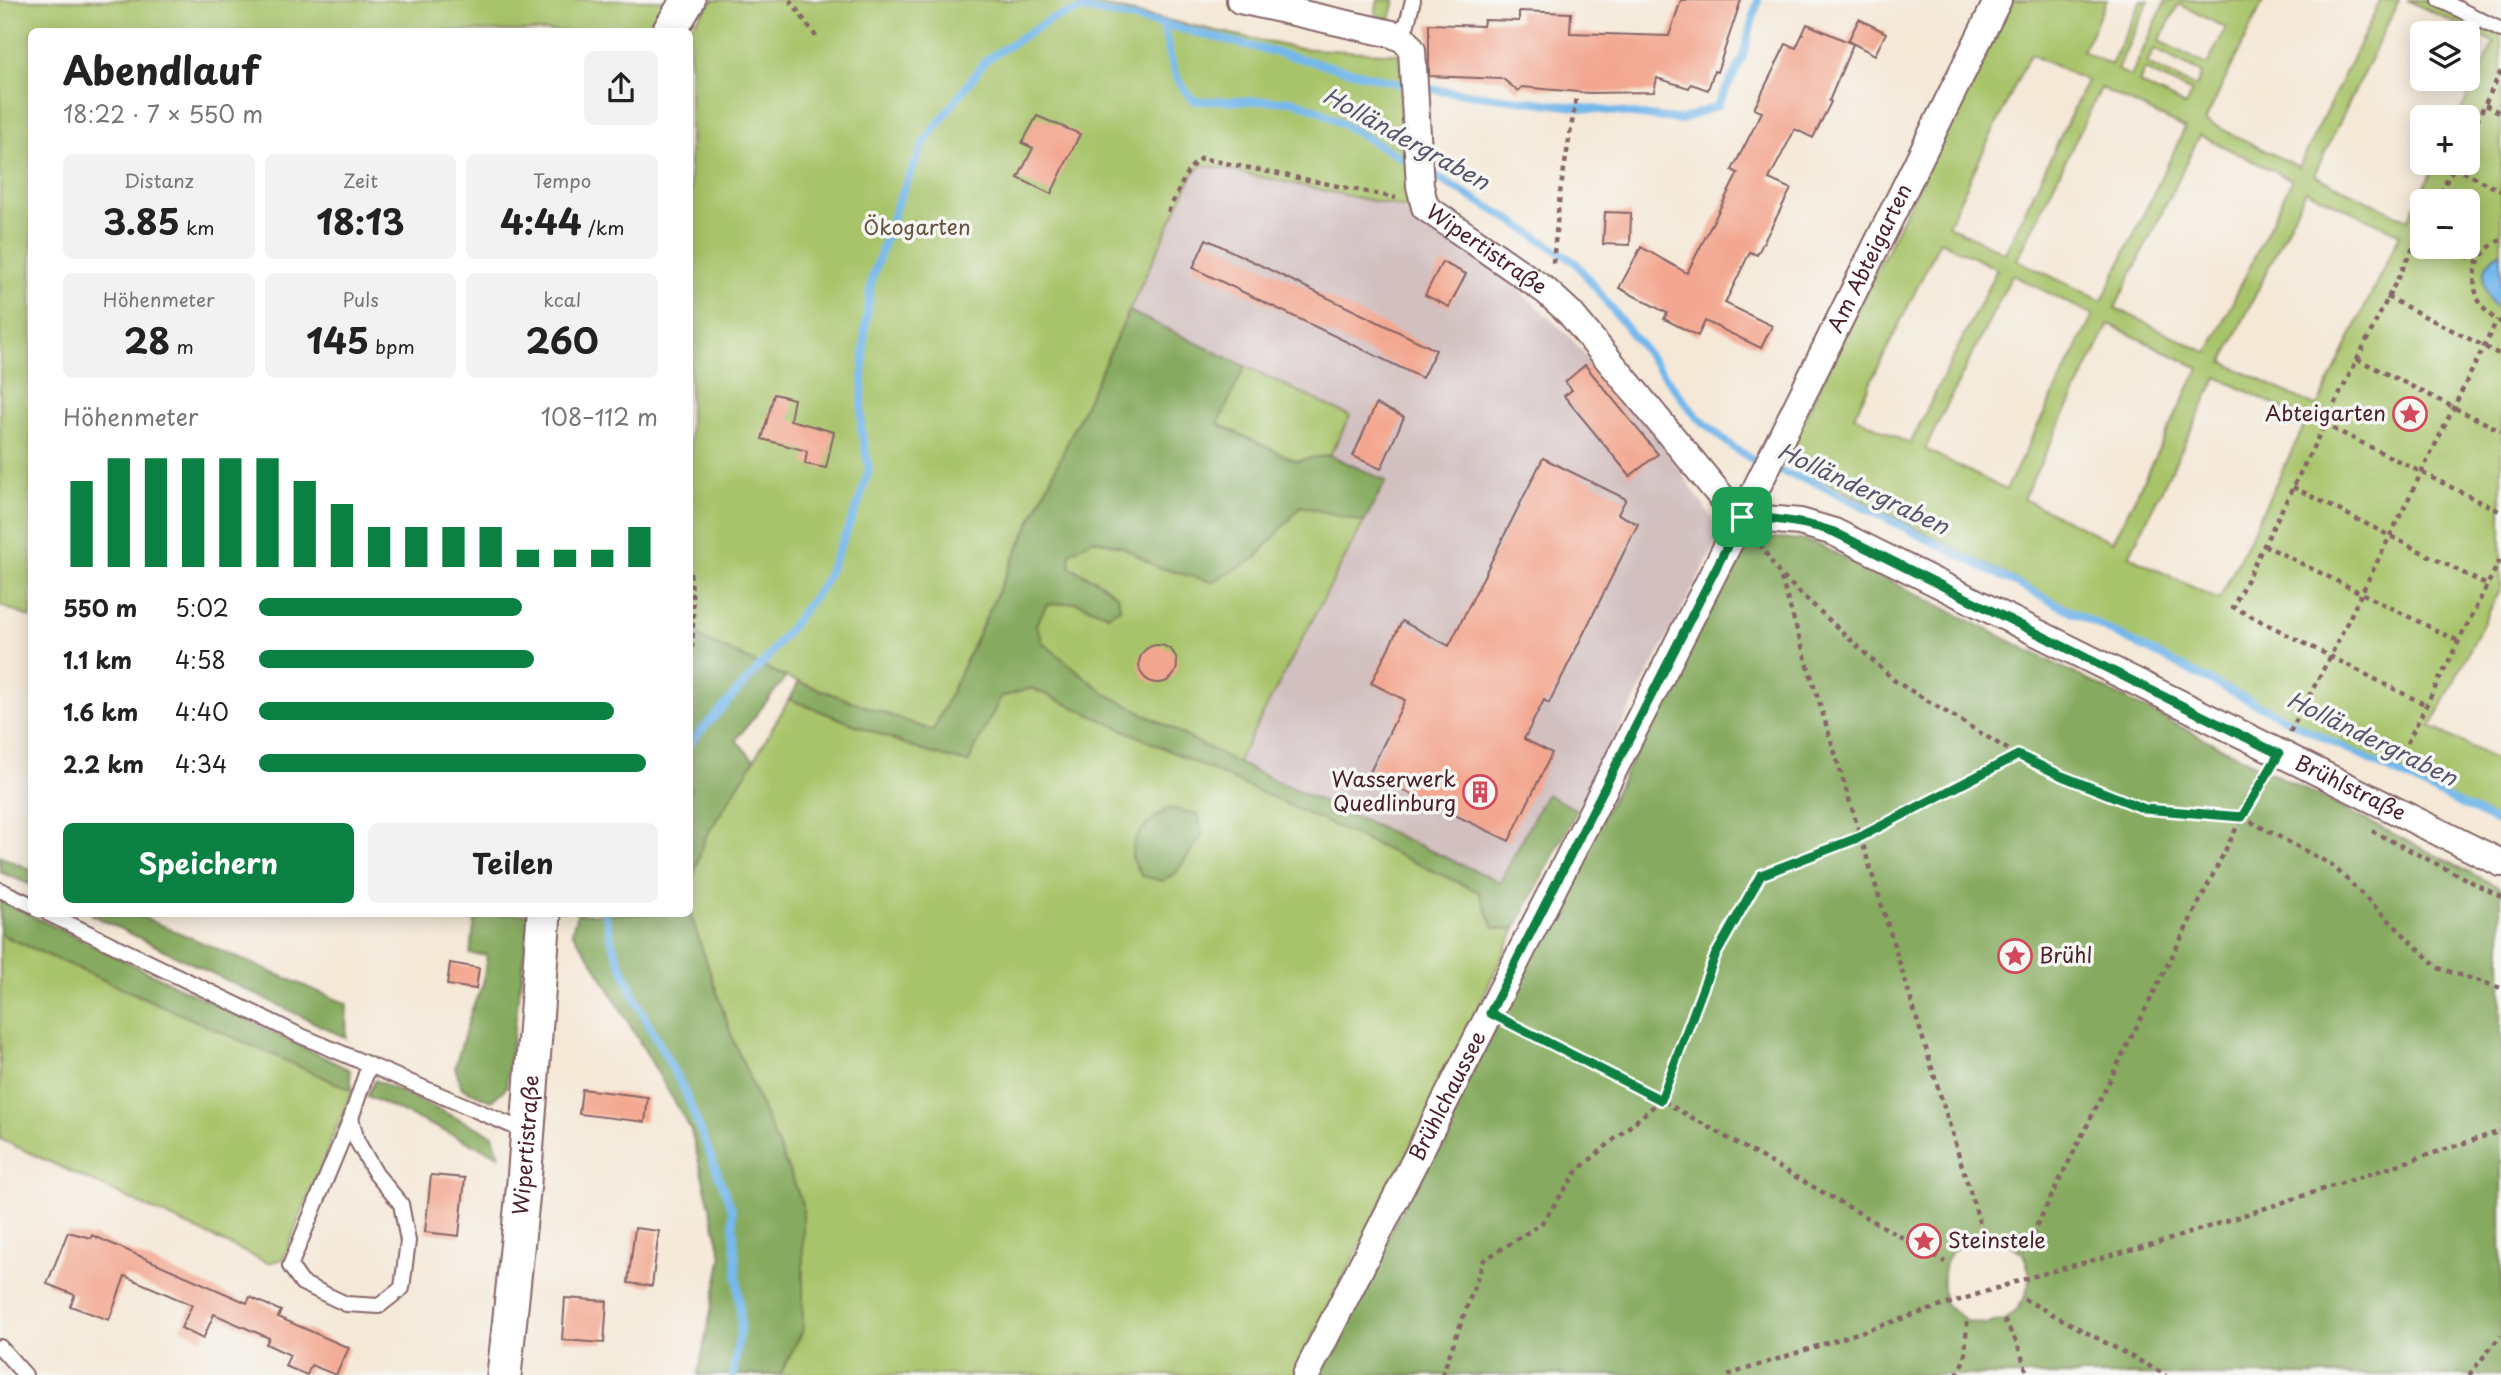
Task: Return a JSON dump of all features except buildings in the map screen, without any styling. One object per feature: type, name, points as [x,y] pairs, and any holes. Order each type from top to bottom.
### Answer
[{"type":"street","points":[[671,28],[688,0]]},
{"type":"street","points":[[1240,0],[1392,34]]},
{"type":"street","name":"Am Abteigarten","points":[[1742,517],[1998,0]]},
{"type":"street","name":"Wipertistraße","points":[[1392,34],[1402,38],[1410,46],[1425,207],[1546,292],[1570,313],[1724,500],[1742,517]]},
{"type":"street","name":"Brühlstraße","points":[[1742,517],[1788,520],[1812,524],[1834,532],[2283,746],[2501,863]]},
{"type":"street","name":"Brühlchaussee","points":[[1306,1375],[1742,517]]},
{"type":"street","name":"Wipertistraße","points":[[504,1375],[528,1132],[544,917]]},
{"type":"lane","points":[[1392,34],[1407,24],[1413,0]]},
{"type":"lane","points":[[2440,0],[2501,30]]},
{"type":"lane","points":[[0,890],[28,903]]},
{"type":"lane","points":[[55,917],[299,1035],[528,1132]]},
{"type":"lane","points":[[351,1118],[357,1142],[376,1174],[401,1204],[408,1241],[402,1288],[379,1306],[346,1304],[302,1283],[290,1266],[351,1118],[369,1065]]},
{"type":"lane","points":[[0,1347],[25,1375]]},
{"type":"path","points":[[790,0],[817,38]]},
{"type":"path","points":[[2480,115],[2501,71]]},
{"type":"path","points":[[1554,259],[1560,193],[1576,99]]},
{"type":"path","points":[[2485,105],[2501,113]]},
{"type":"path","points":[[1168,212],[1189,169],[1202,158],[1388,197],[1422,194]]},
{"type":"path","points":[[2473,175],[2501,191]]},
{"type":"path","points":[[2023,1253],[2242,817],[2266,778],[2331,655],[2484,346],[2499,321],[2486,312],[2478,301],[2474,275],[2486,250],[2501,240]]},
{"type":"path","points":[[2410,254],[2233,607],[2426,705]]},
{"type":"path","points":[[2472,259],[2478,262]]},
{"type":"path","points":[[2387,297],[2501,355]]},
{"type":"path","points":[[2357,359],[2501,431]]},
{"type":"path","points":[[2324,424],[2501,512]]},
{"type":"path","points":[[2293,487],[2487,585]]},
{"type":"path","points":[[1742,517],[1780,575],[1895,681],[2018,755],[2062,776],[2145,809],[2242,817],[2332,864],[2438,968],[2501,988]]},
{"type":"path","points":[[1754,549],[1773,544]]},
{"type":"path","points":[[2264,545],[2459,641]]},
{"type":"path","points":[[2407,743],[2501,558]]},
{"type":"path","points":[[1780,575],[1984,1237]]},
{"type":"path","points":[[693,597],[693,639]]},
{"type":"path","points":[[1442,1375],[1484,1260],[1541,1224],[1580,1168],[1661,1100],[1715,956],[1761,875],[1860,837],[2018,755]]},
{"type":"path","points":[[2266,778],[2278,784]]},
{"type":"path","points":[[2365,828],[2501,897]]},
{"type":"path","points":[[1490,1013],[1661,1100],[1945,1262]]},
{"type":"path","points":[[1728,1375],[2031,1277],[2171,1239],[2501,1131]]},
{"type":"path","points":[[2024,1299],[2166,1375]]},
{"type":"path","points":[[2004,1320],[2017,1343],[2028,1375]]},
{"type":"path","points":[[1957,1375],[1965,1357],[1967,1321]]},
{"type":"path","points":[[2469,1375],[2501,1335]]},
{"type":"shaded area","points":[[1204,165],[1415,210],[1504,276],[1569,336],[1656,435],[1722,533],[1577,810],[1546,794],[1501,882],[1237,763],[1385,482],[1330,455],[1349,416],[1129,311],[1193,174]]},
{"type":"green space","points":[[0,0],[666,0],[649,28],[28,28],[28,617],[0,605]]},
{"type":"green space","name":"Ökogarten","points":[[713,0],[1074,0],[1295,48],[1400,54],[1415,210],[1204,165],[1193,174],[933,731],[785,677],[693,634],[693,28],[689,28]]},
{"type":"green space","points":[[1378,0],[1395,0],[1390,20],[1375,15]]},
{"type":"green space","points":[[2009,0],[2107,0],[2083,51],[2111,65],[2141,0],[2149,0],[2117,70],[2131,76],[2166,0],[2264,0],[2205,121],[2299,167],[2381,0],[2399,0],[2314,175],[2408,220],[2410,216],[2410,259],[2480,259],[2480,189],[2423,189],[2430,175],[2480,175],[2480,105],[2464,105],[2470,91],[2480,91],[2480,71],[2494,42],[2480,35],[2480,26],[2501,36],[2501,588],[2431,727],[2501,762],[2501,821],[2185,667],[1784,460]],"holes":[[[2179,4],[2226,28],[2207,65],[2159,41]],[[2154,49],[2202,73],[2196,87],[2147,64]],[[2030,54],[2087,81],[2005,253],[1948,225]],[[2145,70],[2192,92],[2186,106],[2139,83]],[[2101,88],[2185,128],[2102,301],[2017,260]],[[2200,135],[2292,180],[2208,353],[2115,308]],[[2306,190],[2400,234],[2317,407],[2223,362]],[[1940,241],[1997,269],[1910,444],[1854,416]],[[2012,275],[2093,315],[2006,490],[1925,449]],[[2109,324],[2199,368],[2113,542],[2023,499]],[[2217,377],[2307,420],[2219,600],[2129,556]]]},
{"type":"green space","points":[[2407,0],[2426,0],[2470,21],[2450,21]]},
{"type":"green space","points":[[1129,311],[1245,366],[1218,424],[1296,461],[1330,455],[1386,481],[1364,522],[1301,506],[1255,559],[1212,582],[1157,567],[1123,547],[1093,539],[1070,553],[1070,567],[1118,596],[1120,608],[1108,615],[1076,602],[1047,605],[1036,624],[1043,643],[1106,694],[1237,763],[1500,882],[1546,794],[1577,810],[1515,929],[1494,928],[1479,892],[1032,688],[1001,697],[968,763],[923,751],[789,699],[799,682],[933,731]]},
{"type":"green space","points":[[1245,366],[1350,416],[1330,455],[1296,461],[1217,423]]},
{"type":"green space","points":[[1301,506],[1364,522],[1237,763],[1106,694],[1043,643],[1035,624],[1047,605],[1076,602],[1108,615],[1097,581],[1070,567],[1070,553],[1093,539],[1123,547],[1157,567],[1255,559]]},
{"type":"green space","name":"Brühl","points":[[1780,538],[1817,544],[2501,888],[2501,1375],[1317,1375],[1741,547],[1758,539]],"holes":[[[1987,1237],[2005,1242],[2023,1253],[2031,1277],[2024,1299],[2016,1311],[2004,1320],[1985,1324],[1967,1321],[1945,1304],[1943,1278],[1947,1258],[1961,1245],[1973,1240]]]},
{"type":"green space","points":[[693,634],[786,677],[736,740],[754,760],[705,838],[693,876]]},
{"type":"green space","points":[[1032,688],[1480,892],[1494,927],[1515,929],[1440,1090],[1293,1375],[780,1375],[803,1330],[803,1204],[733,1040],[691,917],[693,876],[705,838],[789,699],[923,751],[1001,697]]},
{"type":"green space","points":[[1168,808],[1198,814],[1203,834],[1176,873],[1162,881],[1142,876],[1132,856],[1139,834]]},
{"type":"green space","points":[[0,856],[28,869],[28,884],[0,872]]},
{"type":"green space","points":[[0,900],[28,914],[28,917],[35,917],[350,1070],[352,1090],[0,934]]},
{"type":"green space","points":[[96,917],[142,917],[347,1004],[346,1038]]},
{"type":"green space","points":[[476,917],[530,917],[506,1088],[491,1101],[462,1088],[455,1067],[472,1009],[483,984],[487,955],[470,954]]},
{"type":"green space","points":[[576,917],[691,917],[733,1040],[803,1204],[803,1330],[780,1375],[698,1375],[722,1256],[691,1130],[595,965],[572,932]]},
{"type":"green space","points":[[0,934],[352,1090],[283,1259],[268,1263],[0,1139]]},
{"type":"green space","points":[[375,1080],[493,1135],[499,1156],[367,1096]]},
{"type":"water","points":[[2501,252],[2501,312],[2485,290],[2484,273],[2487,265]]},
{"type":"waterway","points":[[693,740],[765,661],[824,583],[858,505],[869,469],[861,429],[865,328],[872,279],[897,204],[925,141],[986,60],[1051,19],[1084,9],[1163,24],[1413,87],[1681,120],[1717,106],[1742,59],[1758,0]]},
{"type":"waterway","name":"Holländergraben","points":[[1163,24],[1176,76],[1187,94],[1195,101],[1294,101],[1318,110],[1412,164]]},
{"type":"waterway","name":"Holländergraben","points":[[1424,170],[1511,220],[1576,263],[1697,417],[1734,448],[1767,468],[1812,481],[2501,824]]},
{"type":"waterway","points":[[606,917],[613,946],[637,1003],[684,1090],[732,1209],[741,1325],[733,1375]]},
{"type":"place","name":"Abteigarten","points":[[2410,414]]},
{"type":"place","name":"Wasserwerk Quedlinburg","points":[[1480,792]]},
{"type":"place","name":"Brühl","points":[[2015,956]]},
{"type":"place","name":"Steinstele","points":[[1924,1241]]},
{"type":"route","points":[[1742,517],[1788,520],[1812,524],[1834,532],[2279,754],[2242,817],[2145,809],[2062,776],[2018,755],[1860,837],[1761,875],[1715,956],[1661,1100],[1490,1013],[1742,517]]}]
